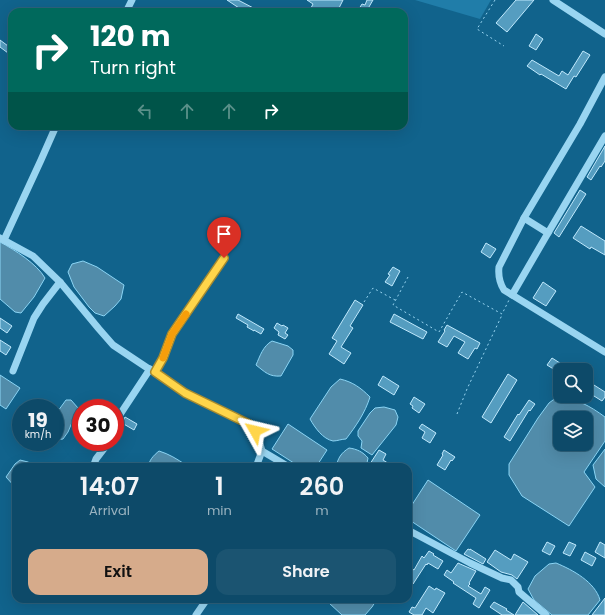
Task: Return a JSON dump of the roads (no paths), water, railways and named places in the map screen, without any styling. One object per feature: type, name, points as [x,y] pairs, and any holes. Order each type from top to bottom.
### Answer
[{"type":"street","points":[[554,0],[605,34]]},
{"type":"street","points":[[605,77],[602,90],[524,218],[499,267],[498,275],[504,290],[605,352]]},
{"type":"street","points":[[54,130],[2,239],[33,256],[60,282],[113,345],[185,393],[249,424],[258,437],[262,451],[258,463]]},
{"type":"street","points":[[512,295],[605,136]]},
{"type":"street","points":[[524,218],[548,233]]},
{"type":"street","points":[[124,409],[152,370],[163,358],[172,334],[224,258]]},
{"type":"street","points":[[13,371],[34,318],[60,282]]},
{"type":"street","points":[[94,463],[102,451]]},
{"type":"street","points":[[262,451],[282,463]]},
{"type":"street","points":[[412,532],[470,563],[502,578],[511,580],[518,587],[520,592],[546,615]]},
{"type":"street","points":[[196,615],[204,603]]}]
